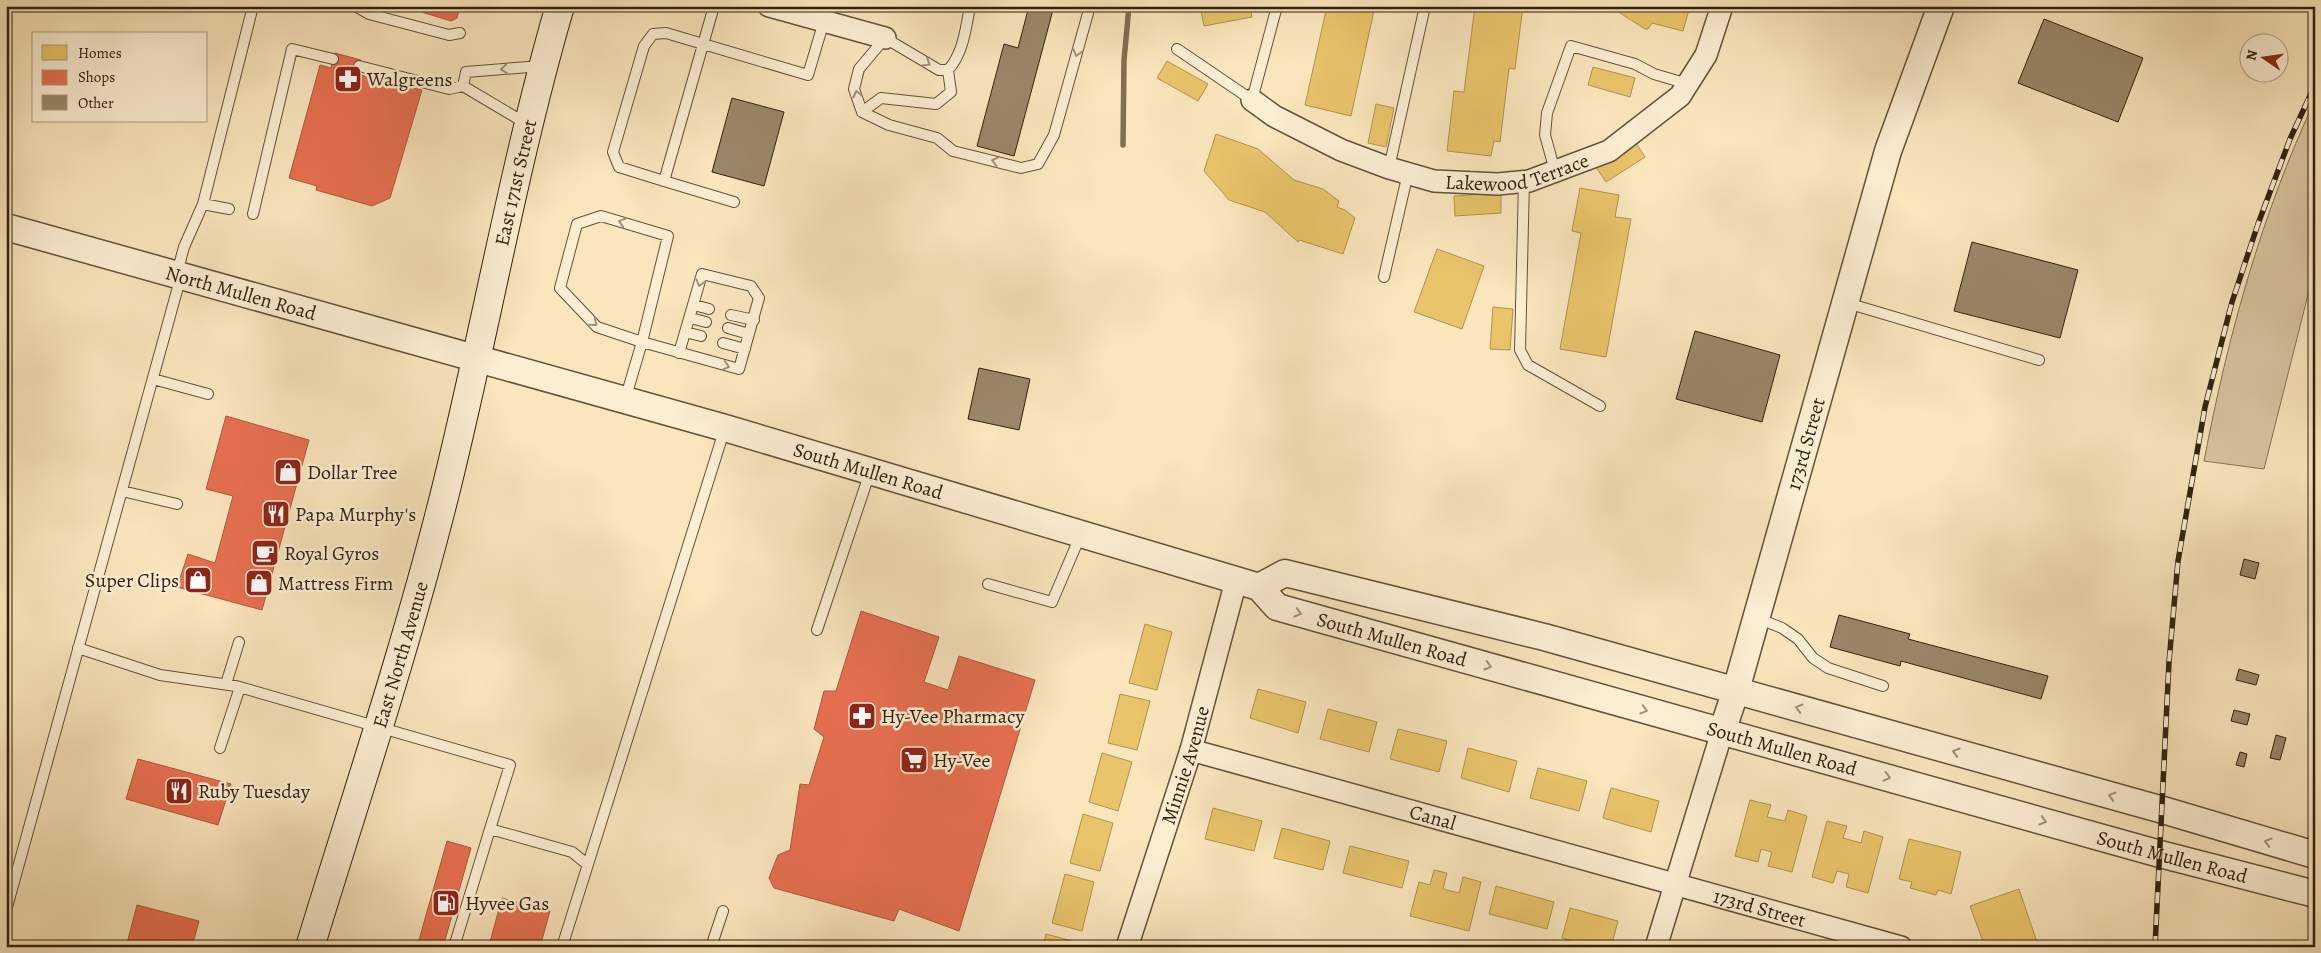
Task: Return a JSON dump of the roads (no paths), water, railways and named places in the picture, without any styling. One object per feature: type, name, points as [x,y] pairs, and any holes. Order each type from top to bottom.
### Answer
[{"type":"main road","name":"East 171st Street","points":[[476,358],[543,66],[560,6]]},
{"type":"main road","name":"East North Avenue","points":[[310,947],[444,497],[476,358]]},
{"type":"street","points":[[769,6],[885,38]]},
{"type":"street","name":"Lakewood Terrace","points":[[1252,100],[1274,116],[1342,150],[1434,181],[1498,184],[1524,181],[1609,151],[1680,96],[1706,55],[1722,6]]},
{"type":"street","name":"173rd Street","points":[[1656,947],[1736,690],[1888,152],[1941,6]]},
{"type":"street","name":"North Mullen Road","points":[[6,227],[476,358]]},
{"type":"street","name":"South Mullen Road","points":[[476,358],[725,428],[1247,584],[1277,608],[2160,854],[2315,894]]},
{"type":"street","name":"South Mullen Road","points":[[1247,584],[1285,573],[1544,636],[2315,855]]},
{"type":"street","name":"Minnie Avenue","points":[[1127,947],[1247,584]]},
{"type":"street","name":"Canal","points":[[1191,750],[1676,883]]},
{"type":"street","name":"173rd Street","points":[[1676,883],[1901,947]]},
{"type":"lane","points":[[6,911],[153,379],[179,276],[184,248],[202,204],[253,6]]},
{"type":"lane","points":[[355,6],[369,14],[449,35],[460,33]]},
{"type":"lane","points":[[664,181],[714,6]]},
{"type":"lane","points":[[970,6],[965,34],[956,62],[948,70],[939,70],[885,38],[859,69],[854,88],[862,112],[889,125],[937,138],[952,151],[1021,168],[1038,164],[1054,135],[1090,6]]},
{"type":"lane","points":[[1177,49],[1252,100],[1277,6]]},
{"type":"lane","points":[[1384,277],[1425,6]]},
{"type":"lane","points":[[734,202],[620,167],[613,152],[644,46],[653,34],[666,33],[808,75],[824,21]]},
{"type":"lane","points":[[1555,171],[1545,135],[1547,113],[1571,46],[1635,64],[1654,74],[1688,84]]},
{"type":"lane","points":[[253,214],[292,49],[333,59]]},
{"type":"lane","points":[[359,66],[449,89],[463,86],[529,125]]},
{"type":"lane","points":[[463,86],[466,72],[543,66]]},
{"type":"lane","points":[[862,112],[881,98],[936,104],[951,92],[948,70]]},
{"type":"lane","points":[[1524,181],[1520,350],[1528,365],[1600,406]]},
{"type":"lane","points":[[202,204],[229,209]]},
{"type":"lane","points":[[624,400],[642,342],[668,236],[601,216],[577,224],[560,288],[596,327],[642,342],[679,353],[739,369],[759,298],[751,286],[702,274],[679,353]]},
{"type":"lane","points":[[1846,303],[2039,360]]},
{"type":"lane","points":[[694,305],[709,309]]},
{"type":"lane","points":[[732,315],[754,320]]},
{"type":"lane","points":[[690,318],[706,322]]},
{"type":"lane","points":[[728,328],[750,334]]},
{"type":"lane","points":[[685,332],[701,336]]},
{"type":"lane","points":[[723,343],[745,349]]},
{"type":"lane","points":[[153,379],[208,394]]},
{"type":"lane","points":[[562,947],[725,428]]},
{"type":"lane","points":[[818,630],[870,472]]},
{"type":"lane","points":[[122,491],[177,504]]},
{"type":"lane","points":[[988,584],[1052,602],[1081,533]]},
{"type":"lane","points":[[1756,618],[1782,628],[1798,639],[1813,658],[1828,668],[1883,686]]},
{"type":"lane","points":[[226,684],[239,642]]},
{"type":"lane","points":[[78,648],[160,675],[240,687],[510,764],[454,947]]},
{"type":"lane","points":[[220,748],[240,687]]},
{"type":"lane","points":[[490,829],[572,852],[587,864]]},
{"type":"lane","points":[[711,947],[722,911]]},
{"type":"waterway","points":[[1123,145],[1124,60],[1129,6]]},
{"type":"railway","points":[[2155,947],[2169,662],[2178,561],[2205,407],[2232,302],[2258,224],[2290,139],[2315,85]]},
{"type":"place","name":"Walgreens","points":[[348,79]]},
{"type":"place","name":"Dollar Tree","points":[[288,472]]},
{"type":"place","name":"Papa Murphy's","points":[[276,514]]},
{"type":"place","name":"Royal Gyros","points":[[265,553]]},
{"type":"place","name":"Super Clips","points":[[198,580]]},
{"type":"place","name":"Mattress Firm","points":[[259,583]]},
{"type":"place","name":"Hy-Vee Pharmacy","points":[[862,716]]},
{"type":"place","name":"Hy-Vee","points":[[914,760]]},
{"type":"place","name":"Ruby Tuesday","points":[[179,791]]},
{"type":"place","name":"Hyvee Gas","points":[[446,903]]}]
